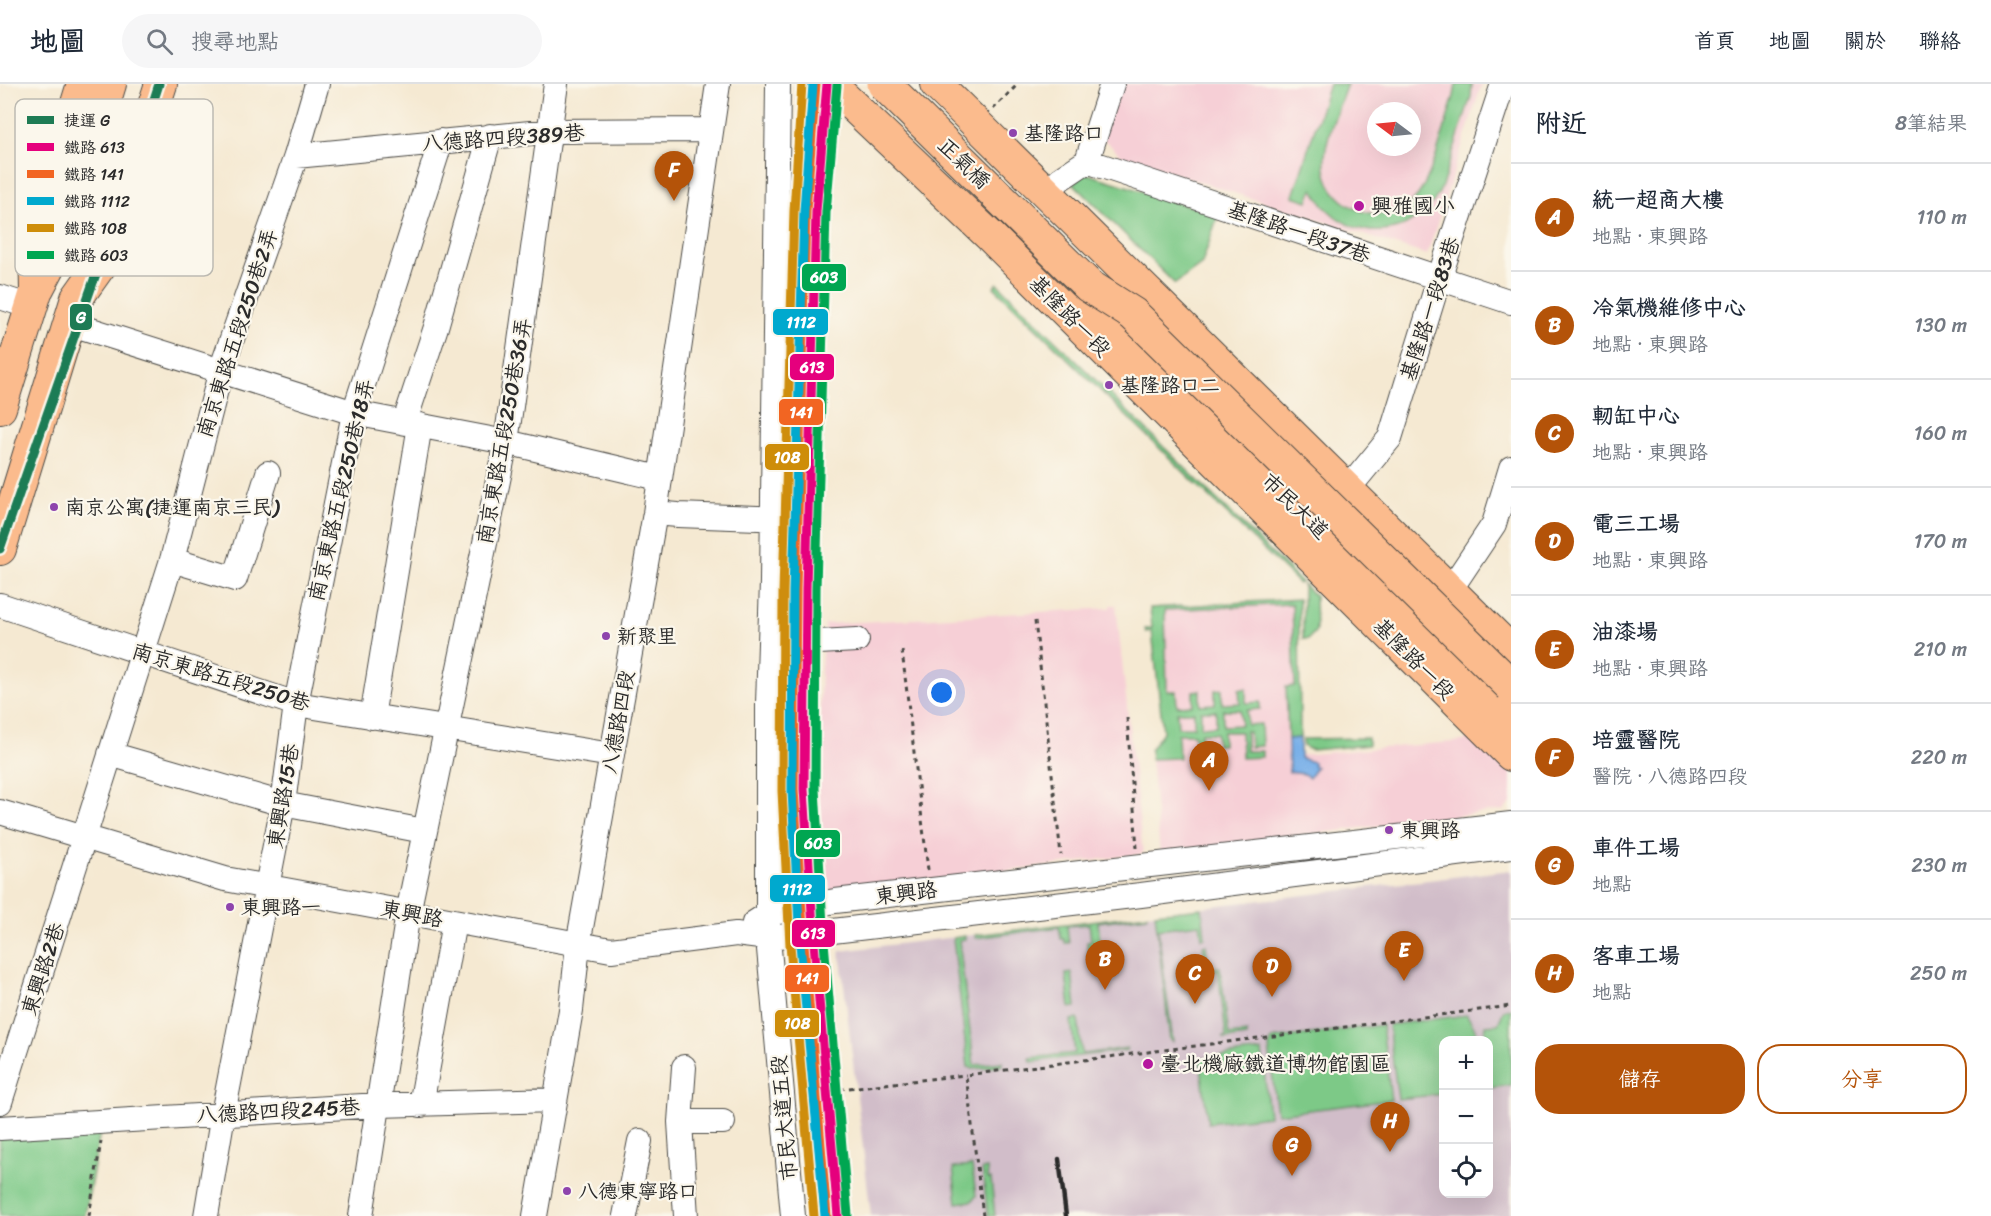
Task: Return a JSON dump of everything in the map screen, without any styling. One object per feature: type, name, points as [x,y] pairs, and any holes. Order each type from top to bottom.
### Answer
[{"type":"highway","name":"正氣橋","points":[[883,84],[1086,284],[1134,314],[1507,704]]},
{"type":"main road","points":[[78,99],[83,84]]},
{"type":"main road","points":[[105,99],[110,84]]},
{"type":"main road","points":[[109,99],[115,84]]},
{"type":"main road","points":[[156,99],[161,84]]},
{"type":"main road","name":"基隆路一段","points":[[830,84],[990,236],[1511,755]]},
{"type":"main road","points":[[936,84],[1511,651]]},
{"type":"main road","points":[[990,236],[1047,193]]},
{"type":"main road","points":[[33,299],[34,276]]},
{"type":"main road","points":[[0,408],[33,299],[44,276]]},
{"type":"main road","points":[[73,310],[74,276]]},
{"type":"main road","points":[[0,549],[73,310],[94,276]]},
{"type":"street","points":[[94,99],[97,84]]},
{"type":"street","points":[[141,99],[146,84]]},
{"type":"street","name":"南京東路五段250巷2弄","points":[[110,754],[172,560],[221,370],[296,156],[316,84]]},
{"type":"street","name":"南京東路五段250巷36弄","points":[[361,1216],[408,913],[506,442],[556,84]]},
{"type":"street","name":"八德路四段","points":[[535,1216],[571,1010],[578,945],[655,513],[717,84]]},
{"type":"street","name":"市民大道五段","points":[[778,84],[773,519],[768,704],[768,926],[794,1216]]},
{"type":"street","name":"市民大道五段","points":[[821,84],[801,520],[799,643],[804,908],[832,1216]]},
{"type":"street","points":[[1047,193],[1060,179],[1087,161],[1112,84]]},
{"type":"street","name":"基隆路一段83巷","points":[[1348,489],[1390,438],[1503,84]]},
{"type":"street","name":"八德路四段389巷","points":[[296,156],[551,131],[711,130]]},
{"type":"street","points":[[372,717],[413,423],[435,327],[490,136]]},
{"type":"street","name":"南京東路五段250巷18弄","points":[[296,704],[354,413],[441,141]]},
{"type":"street","name":"基隆路一段37巷","points":[[1087,161],[1511,302]]},
{"type":"street","points":[[85,276],[73,310],[221,370],[354,413],[506,442],[659,478]]},
{"type":"street","points":[[0,297],[33,299]]},
{"type":"street","points":[[1450,590],[1494,524],[1511,468]]},
{"type":"street","points":[[172,560],[235,579],[268,473]]},
{"type":"street","points":[[655,513],[678,516],[801,520]]},
{"type":"street","name":"南京東路五段250巷","points":[[0,605],[296,704],[612,755]]},
{"type":"street","points":[[799,643],[857,640]]},
{"type":"street","name":"東興路15巷","points":[[266,887],[283,804],[296,704]]},
{"type":"street","points":[[110,754],[283,804],[424,831]]},
{"type":"street","name":"東興路2巷","points":[[0,1102],[110,754]]},
{"type":"street","name":"東興路","points":[[0,812],[225,879],[611,950],[736,934],[768,926],[804,908],[835,901],[1511,824]]},
{"type":"street","name":"東興路","points":[[768,926],[807,934],[1141,895],[1511,847]]},
{"type":"street","points":[[206,1216],[266,887]]},
{"type":"street","points":[[421,1105],[453,922]]},
{"type":"street","points":[[684,1067],[680,1122],[686,1216]]},
{"type":"street","name":"八德路四段245巷","points":[[0,1128],[379,1105],[555,1100]]},
{"type":"street","points":[[680,1122],[723,1122]]},
{"type":"street","points":[[625,1216],[640,1141]]},
{"type":"path","points":[[977,125],[1018,84]]},
{"type":"path","points":[[1035,621],[1063,875]]},
{"type":"path","points":[[902,651],[930,890]]},
{"type":"path","points":[[1127,718],[1138,868]]},
{"type":"path","points":[[837,1090],[1511,1006]]},
{"type":"path","points":[[966,1075],[983,1216]]},
{"type":"path","points":[[89,1216],[104,1120]]},
{"type":"shaded area","name":"興雅國小","points":[[1119,84],[1482,84],[1427,255],[1123,157],[1102,138]]},
{"type":"shaded area","points":[[1299,599],[1300,755],[1464,741],[1474,732],[1511,768],[1511,803],[1504,810],[1160,853],[1150,750],[1166,729],[1159,607]]},
{"type":"shaded area","points":[[1110,605],[1116,605],[1143,854],[832,893],[824,890],[817,882],[815,862],[821,666],[825,624],[1110,608]]},
{"type":"shaded area","name":"臺北機廠鐵道博物館園區","points":[[1511,870],[1511,1216],[871,1216],[840,951]]},
{"type":"green space","points":[[1329,84],[1347,84],[1326,148],[1325,168],[1329,183],[1338,196],[1349,205],[1363,212],[1378,214],[1392,212],[1406,206],[1418,195],[1434,161],[1456,84],[1472,84],[1471,97],[1441,189],[1426,211],[1408,224],[1376,231],[1356,228],[1334,216],[1322,204],[1313,189],[1308,201],[1293,196]]},
{"type":"green space","points":[[1085,173],[1218,215],[1202,264],[1175,284],[1073,183]]},
{"type":"green space","points":[[997,283],[1301,582],[1299,584],[994,287]]},
{"type":"green space","points":[[1303,584],[1315,596],[1316,631],[1308,639],[1303,639]]},
{"type":"green space","points":[[1299,599],[1300,738],[1288,739],[1286,687],[1295,686],[1292,604],[1165,610],[1167,691],[1176,691],[1177,706],[1193,705],[1193,691],[1200,690],[1200,705],[1215,704],[1215,690],[1222,689],[1222,704],[1240,703],[1239,689],[1246,689],[1246,703],[1260,702],[1260,709],[1247,710],[1247,725],[1261,724],[1262,746],[1250,747],[1249,732],[1246,731],[1246,751],[1262,751],[1262,757],[1242,758],[1241,732],[1223,732],[1223,745],[1217,745],[1216,733],[1201,733],[1202,746],[1195,746],[1194,734],[1178,734],[1179,758],[1151,759],[1150,750],[1163,732],[1152,631],[1146,632],[1145,629],[1152,628],[1150,608]],"holes":[[[1223,710],[1240,710],[1241,725],[1223,726]],[[1201,711],[1216,711],[1216,726],[1201,727]],[[1177,712],[1194,712],[1194,727],[1178,727]]]},
{"type":"green space","points":[[1368,738],[1368,745],[1311,750],[1303,746],[1303,739]]},
{"type":"green space","points":[[1202,908],[1205,937],[1202,938],[1200,924],[1158,929],[1173,1042],[1170,1040],[1155,913]]},
{"type":"green space","points":[[1147,914],[1147,916],[1098,922],[1100,940],[1105,954],[1097,954],[1096,948],[1091,949],[1091,955],[1088,956],[1087,942],[1091,941],[1089,924],[1067,926],[1069,943],[1061,939],[1059,927],[976,938],[975,935]]},
{"type":"green space","points":[[965,936],[965,939],[959,940],[974,1065],[1003,1062],[1001,1066],[973,1069],[968,1067],[953,938]]},
{"type":"green space","points":[[1203,945],[1206,945],[1209,968],[1220,967],[1229,1035],[1247,1033],[1247,1036],[1225,1039],[1223,1037],[1226,1037],[1218,970],[1208,971]]},
{"type":"green space","points":[[1072,973],[1076,1007],[1070,1008],[1066,974]]},
{"type":"green space","points":[[1511,1009],[1511,1085],[1493,1088],[1493,1036],[1485,1036],[1486,1025],[1498,1024],[1504,1010]]},
{"type":"green space","points":[[1467,1015],[1477,1036],[1439,1036],[1439,1094],[1398,1099],[1388,1025]]},
{"type":"green space","points":[[1078,1019],[1082,1054],[1127,1048],[1127,1050],[1031,1062],[1030,1058],[1075,1053],[1071,1020]]},
{"type":"green space","points":[[1382,1025],[1391,1100],[1277,1114],[1269,1047],[1272,1039]]},
{"type":"green space","points":[[1262,1051],[1269,1116],[1208,1123],[1200,1059]]},
{"type":"green space","points":[[101,1127],[85,1216],[0,1216],[0,1137]]},
{"type":"green space","points":[[972,1166],[976,1196],[972,1201],[957,1203],[953,1168]]},
{"type":"green space","points":[[987,1168],[988,1179],[991,1179],[995,1216],[988,1216],[982,1169]]},
{"type":"water","points":[[1300,738],[1300,758],[1313,762],[1313,766],[1316,767],[1309,778],[1304,774],[1289,772],[1288,739]]},
{"type":"railway","points":[[1059,1159],[1066,1216]]},
{"type":"metro line","name":"G","points":[[154,99],[159,84]]},
{"type":"metro line","name":"G","points":[[0,549],[95,276]]},
{"type":"rail line","name":"108","points":[[802,84],[794,211],[783,592],[782,791],[790,945],[814,1216]]},
{"type":"rail line","name":"1112","points":[[813,84],[804,211],[793,592],[792,791],[800,944],[825,1216]]},
{"type":"rail line","name":"141","points":[[816,84],[806,211],[796,589],[794,789],[804,944],[827,1216]]},
{"type":"rail line","name":"613","points":[[827,84],[816,211],[806,589],[804,789],[814,943],[838,1216]]},
{"type":"rail line","name":"603","points":[[837,85],[826,212],[816,589],[815,789],[824,942],[848,1215]]},
{"type":"place","name":"基隆路口","points":[[1013,133]]},
{"type":"place","name":"培靈醫院","points":[[674,201]]},
{"type":"place","name":"興雅國小","points":[[1359,206]]},
{"type":"place","name":"基隆路口二","points":[[1109,385]]},
{"type":"place","name":"南京公寓(捷運南京三民)","points":[[54,507]]},
{"type":"place","name":"新聚里","points":[[606,636]]},
{"type":"place","name":"統一超商大樓","points":[[1209,791]]},
{"type":"place","name":"東興路","points":[[1389,830]]},
{"type":"place","name":"東興路一","points":[[230,907]]},
{"type":"place","name":"油漆場","points":[[1404,981]]},
{"type":"place","name":"冷氣機維修中心","points":[[1105,990]]},
{"type":"place","name":"電三工場","points":[[1272,997]]},
{"type":"place","name":"軔缸中心","points":[[1195,1004]]},
{"type":"place","name":"臺北機廠鐵道博物館園區","points":[[1148,1064]]},
{"type":"place","name":"客車工場","points":[[1390,1152]]},
{"type":"place","name":"車件工場","points":[[1292,1176]]},
{"type":"place","name":"八德東寧路口","points":[[567,1191]]}]
